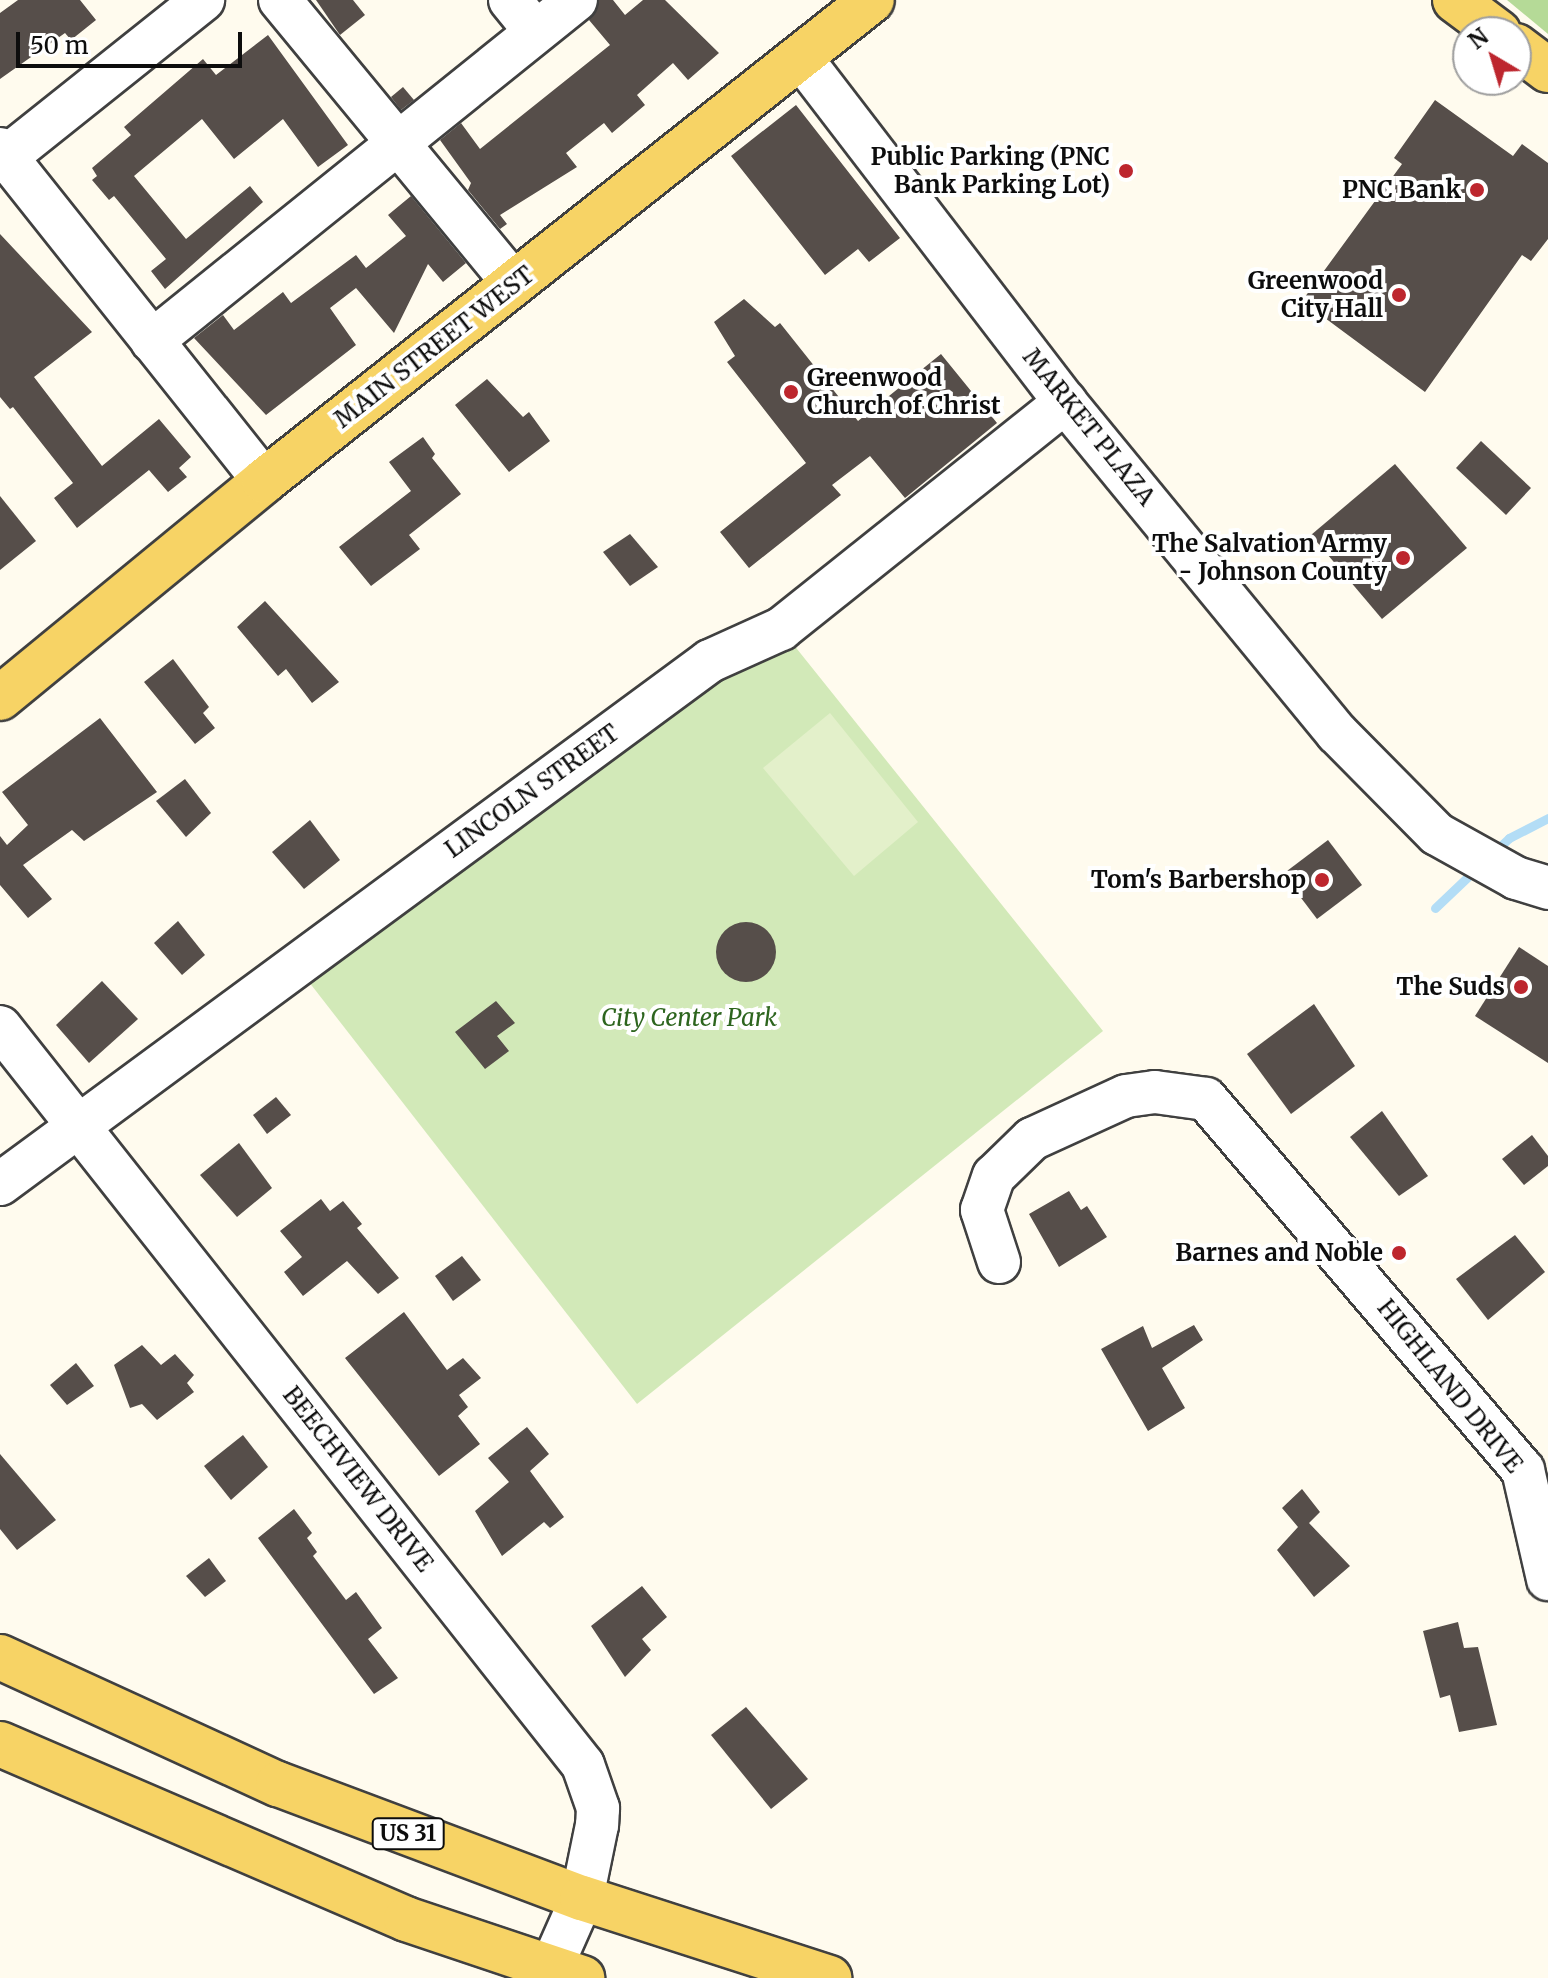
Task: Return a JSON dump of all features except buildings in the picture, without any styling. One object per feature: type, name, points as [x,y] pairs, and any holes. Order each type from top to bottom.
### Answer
[{"type":"main road","name":"MAIN STREET WEST","points":[[0,698],[264,481],[872,0]]},
{"type":"main road","points":[[1455,0],[1476,16]]},
{"type":"main road","name":"US 31","points":[[0,1657],[278,1784],[582,1898],[829,1978]]},
{"type":"main road","points":[[0,1744],[406,1919],[566,1973]]},
{"type":"street","points":[[203,0],[2,156],[264,481]]},
{"type":"street","points":[[280,0],[514,284]]},
{"type":"street","points":[[152,341],[396,144],[523,15],[576,0]]},
{"type":"street","name":"MARKET PLAZA","points":[[801,58],[1065,402],[1337,733],[1437,834],[1504,870],[1548,888]]},
{"type":"street","name":"LINCOLN STREET","points":[[0,1184],[77,1124],[710,661],[781,629],[1065,402]]},
{"type":"street","name":"BEECHVIEW DRIVE","points":[[0,1027],[583,1765],[598,1808],[566,1973]]},
{"type":"street","name":"HIGHLAND DRIVE","points":[[999,1262],[982,1210],[994,1176],[1032,1139],[1126,1096],[1155,1092],[1206,1099],[1523,1470],[1540,1564],[1548,1579]]},
{"type":"green space","points":[[1507,0],[1548,0],[1548,34],[1532,21],[1532,16],[1526,16]]},
{"type":"green space","name":"City Center Park","points":[[781,629],[1103,1031],[637,1404],[295,964]]},
{"type":"green space","points":[[830,713],[918,822],[854,876],[763,768]]},
{"type":"waterway","points":[[1493,853],[1509,838],[1548,818]]},
{"type":"waterway","points":[[1435,908],[1476,869]]},
{"type":"place","name":"Public Parking (PNC Bank Parking Lot)","points":[[1126,171]]},
{"type":"place","name":"PNC Bank","points":[[1477,190]]},
{"type":"place","name":"Greenwood City Hall","points":[[1399,295]]},
{"type":"place","name":"Greenwood Church of Christ","points":[[791,392]]},
{"type":"place","name":"The Salvation Army - Johnson County","points":[[1403,558]]},
{"type":"place","name":"Tom's Barbershop","points":[[1322,880]]},
{"type":"place","name":"The Suds","points":[[1521,987]]},
{"type":"place","name":"Barnes and Noble","points":[[1399,1253]]}]
